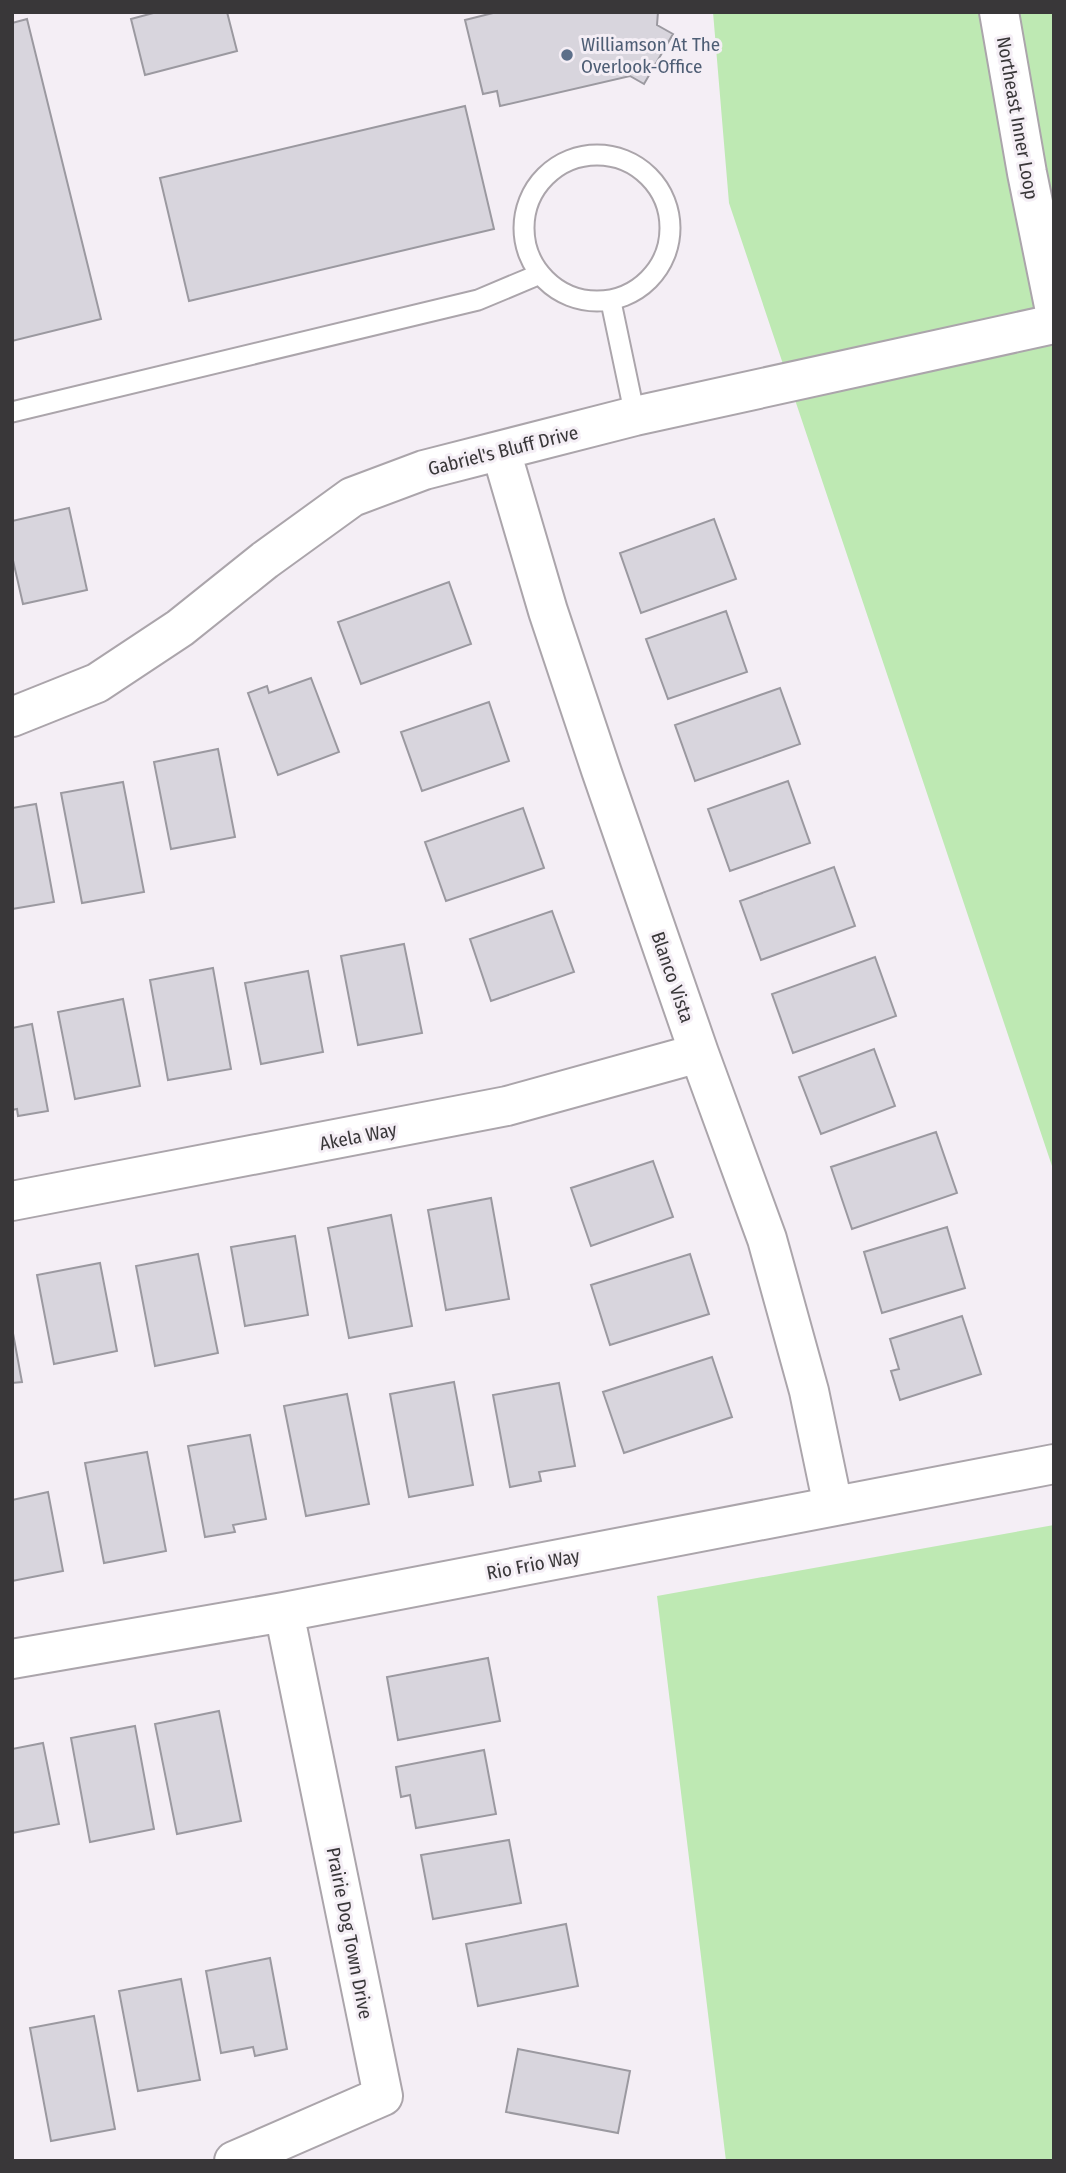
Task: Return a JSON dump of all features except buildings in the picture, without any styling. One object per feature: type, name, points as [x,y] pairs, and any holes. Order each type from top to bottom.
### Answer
[{"type":"street","name":"Northeast Inner Loop","points":[[999,12],[1054,306]]},
{"type":"street","name":"Gabriel's Bluff Drive","points":[[12,717],[97,683],[180,628],[265,560],[352,497],[424,470],[635,416],[1054,324]]},
{"type":"street","name":"Blanco Vista","points":[[501,451],[548,611],[699,1053],[767,1239],[809,1391],[834,1506]]},
{"type":"street","name":"Akela Way","points":[[12,1201],[507,1106],[699,1053]]},
{"type":"street","name":"Rio Frio Way","points":[[12,1659],[284,1612],[1054,1464]]},
{"type":"street","name":"Prairie Dog Town Drive","points":[[234,2161],[383,2096],[284,1612]]},
{"type":"lane","points":[[604,154],[627,160],[647,173],[662,191],[670,214],[670,238],[663,260],[649,280],[611,302],[582,299],[559,291],[540,274],[527,253],[523,229],[527,204],[538,182],[557,166],[580,156],[604,154]]},
{"type":"lane","points":[[12,412],[478,299],[540,274]]},
{"type":"lane","points":[[611,302],[635,416]]},
{"type":"green space","points":[[713,12],[1054,12],[1054,1172],[729,203]]},
{"type":"green space","points":[[1054,1525],[1054,2161],[726,2161],[657,1596]]},
{"type":"place","name":"Williamson At The Overlook-Office","points":[[567,55]]}]
